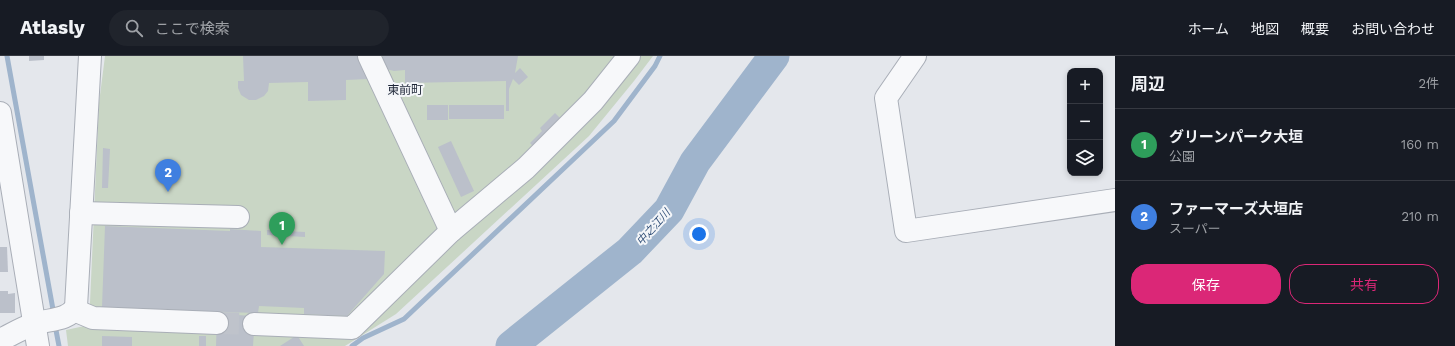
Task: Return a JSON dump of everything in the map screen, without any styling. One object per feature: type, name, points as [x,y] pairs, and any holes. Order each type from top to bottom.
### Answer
[{"type":"street","points":[[0,340],[38,323],[70,313],[76,307],[90,56]]},
{"type":"street","points":[[369,56],[451,230]]},
{"type":"street","points":[[254,324],[352,328],[451,230],[526,168],[593,101],[629,56]]},
{"type":"street","points":[[915,56],[886,98],[906,231],[1115,200]]},
{"type":"street","points":[[0,113],[38,323],[38,346]]},
{"type":"street","points":[[81,213],[238,217]]},
{"type":"street","points":[[70,313],[93,318],[217,323]]},
{"type":"green space","points":[[105,56],[653,56],[589,136],[396,314],[345,346],[68,346],[66,330],[89,325],[99,103]]},
{"type":"building","points":[[29,56],[44,56],[44,60],[29,61]]},
{"type":"building","points":[[243,56],[357,56],[368,79],[346,80],[346,100],[308,101],[308,82],[269,83],[268,91],[264,96],[256,100],[249,100],[241,95],[238,88],[238,81],[244,81]]},
{"type":"building","points":[[383,56],[518,56],[515,73],[520,68],[528,77],[519,85],[513,79],[509,89],[509,111],[506,111],[506,81],[405,83],[405,70],[394,71],[386,69],[381,62]]},
{"type":"building","points":[[427,105],[448,105],[448,120],[427,120]]},
{"type":"building","points":[[449,105],[504,105],[504,119],[449,119]]},
{"type":"building","points":[[555,113],[563,121],[535,148],[530,143],[542,131],[540,128]]},
{"type":"building","points":[[451,141],[474,191],[461,197],[438,147]]},
{"type":"building","points":[[103,148],[110,149],[108,188],[102,188]]},
{"type":"building","points":[[105,226],[261,231],[261,247],[385,251],[384,274],[347,316],[304,314],[304,308],[259,306],[258,313],[197,311],[197,314],[177,314],[177,310],[102,307]]},
{"type":"building","points":[[267,230],[305,232],[305,237],[267,235]]},
{"type":"building","points":[[0,247],[7,247],[8,272],[0,272]]},
{"type":"building","points":[[0,291],[8,291],[8,294],[15,293],[15,313],[0,313]]},
{"type":"building","points":[[217,314],[255,316],[253,346],[216,346]]},
{"type":"building","points":[[297,335],[304,346],[280,346]]},
{"type":"building","points":[[102,336],[132,337],[132,346],[102,346]]},
{"type":"building","points":[[199,336],[206,336],[206,346],[199,346]]},
{"type":"waterway","points":[[7,56],[54,315]]},
{"type":"waterway","points":[[352,346],[363,338],[404,319],[614,121],[655,66],[660,56]]},
{"type":"waterway","name":"中之江川","points":[[511,346],[630,251],[669,210],[695,162],[774,56]]},
{"type":"waterway","points":[[55,325],[59,346]]},
{"type":"tunnel","points":[[217,323],[254,324]]},
{"type":"place","name":"ファーマーズ大垣店","points":[[168,192]]},
{"type":"place","name":"グリーンパーク大垣","points":[[282,245]]},
{"type":"district","name":"東前町","points":[[405,90]]}]
